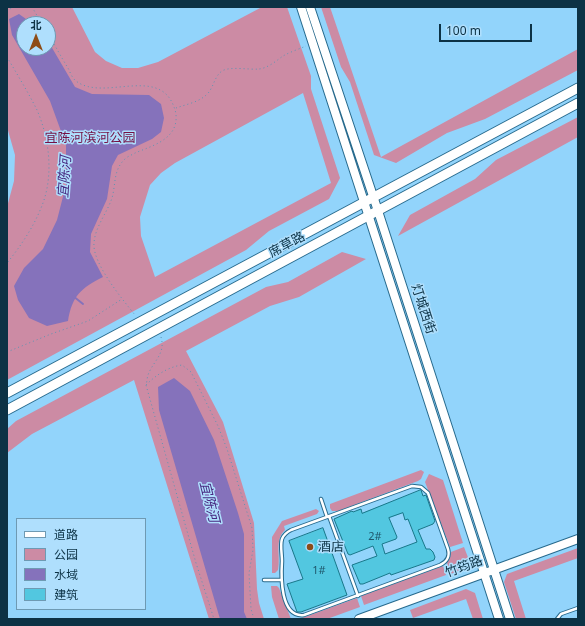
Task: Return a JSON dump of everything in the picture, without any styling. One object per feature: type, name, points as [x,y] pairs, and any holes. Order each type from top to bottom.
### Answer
[{"type":"main road","name":"席草路","points":[[7,393],[578,88]]},
{"type":"main road","name":"席草路","points":[[7,410],[578,103]]},
{"type":"street","name":"灯城西街","points":[[301,7],[499,619]]},
{"type":"street","name":"灯城西街","points":[[310,7],[374,198],[510,619]]},
{"type":"street","name":"竹筠路","points":[[359,619],[578,539]]},
{"type":"lane","points":[[412,486],[421,487],[428,493],[449,554],[447,560],[440,565],[304,615],[292,613],[289,608],[281,580],[282,543],[285,534],[291,530],[412,486]]},
{"type":"lane","points":[[321,499],[358,596]]},
{"type":"lane","points":[[264,580],[281,580]]},
{"type":"lane","points":[[557,619],[562,614],[578,608]]},
{"type":"path","points":[[7,11],[13,7]]},
{"type":"path","points":[[32,7],[37,16]]},
{"type":"path","points":[[175,108],[195,102],[208,93],[216,78],[223,70],[230,68],[246,70],[261,69],[277,62],[284,56],[313,44]]},
{"type":"path","points":[[56,48],[75,80],[86,85],[101,88],[136,85],[150,86],[162,90],[171,100],[175,108],[176,124],[168,137],[155,145],[126,158],[119,165],[115,175],[113,195],[109,207],[97,231],[94,243],[96,256],[106,274],[140,322]]},
{"type":"path","points":[[7,57],[37,111],[45,133],[49,157],[47,185],[41,208],[17,250],[7,263]]},
{"type":"path","points":[[7,352],[88,321],[122,298]]},
{"type":"path","points":[[159,329],[163,342],[161,355],[155,362],[148,376],[146,385],[196,563],[214,619]]},
{"type":"path","points":[[146,385],[172,366],[182,365],[191,372],[218,426],[227,449],[252,528],[253,550],[248,573],[251,609],[254,619]]},
{"type":"green space","name":"宜陈河滨河公园","points":[[7,7],[72,7],[95,52],[106,61],[122,68],[138,68],[158,62],[262,7],[287,7],[311,76],[311,89],[340,178],[329,199],[269,231],[246,250],[7,380],[7,207],[14,181],[15,155],[7,127]],"holes":[[[303,93],[331,183],[155,277],[141,236],[140,217],[150,185],[161,173],[175,163]]]},
{"type":"green space","points":[[321,7],[330,7],[381,157],[578,49],[578,70],[485,119],[447,133],[396,163],[374,155],[350,82],[341,67]]},
{"type":"green space","points":[[578,117],[578,137],[398,236],[410,215],[475,179],[496,160]]},
{"type":"green space","points":[[342,252],[366,259],[299,297],[270,306],[186,351],[223,422],[254,523],[257,589],[259,603],[264,619],[209,619],[134,380],[32,434],[7,453],[7,429],[16,421],[266,287],[288,282]]},
{"type":"green space","points":[[421,470],[424,472],[421,479],[418,481],[338,511],[332,511],[330,508],[330,504]]},
{"type":"green space","points":[[429,474],[443,480],[463,543],[450,547],[425,482]]},
{"type":"green space","points":[[316,509],[319,511],[317,514],[284,526],[285,530],[279,543],[278,570],[275,573],[272,573],[272,537],[282,521]]},
{"type":"green space","points":[[464,547],[469,560],[465,568],[451,574],[447,563],[451,552]]},
{"type":"green space","points":[[578,548],[578,558],[514,581],[526,619],[516,619],[504,582],[507,574]]},
{"type":"green space","points":[[443,566],[446,575],[364,605],[361,596]]},
{"type":"green space","points":[[271,586],[277,586],[279,588],[291,619],[279,619],[272,597]]},
{"type":"green space","points":[[466,589],[475,593],[483,619],[473,619],[466,599],[413,618],[410,610]]},
{"type":"green space","points":[[357,598],[360,607],[327,619],[299,619]]},
{"type":"water","points":[[19,14],[22,16],[16,16],[16,42],[12,35],[9,19]]},
{"type":"water","points":[[56,55],[75,87],[92,94],[149,95],[161,104],[164,118],[161,132],[152,139],[118,155],[112,166],[107,199],[91,234],[90,252],[103,277],[83,289],[75,299],[68,321],[47,326],[29,318],[18,300],[14,286],[24,268],[43,249],[57,220],[66,185],[66,145],[50,101],[24,56],[56,56]]},
{"type":"water","points":[[174,378],[190,391],[214,440],[238,513],[244,534],[244,612],[247,619],[220,619],[159,410],[158,387]]},
{"type":"building","points":[[421,490],[423,496],[426,495],[435,521],[433,524],[418,530],[426,549],[430,549],[433,552],[435,557],[434,560],[391,575],[390,573],[360,584],[352,565],[377,556],[373,546],[350,555],[348,554],[334,519],[352,511],[361,509],[362,513]],"holes":[[[403,513],[405,520],[408,519],[417,542],[385,554],[382,544],[396,539],[397,537],[389,518]]]},
{"type":"building","points":[[323,528],[347,595],[301,612],[297,612],[287,584],[303,579],[289,541]]},
{"type":"waterway","name":"宜陈河","points":[[73,296],[83,304]]},
{"type":"place","name":"酒店","points":[[310,547]]}]
